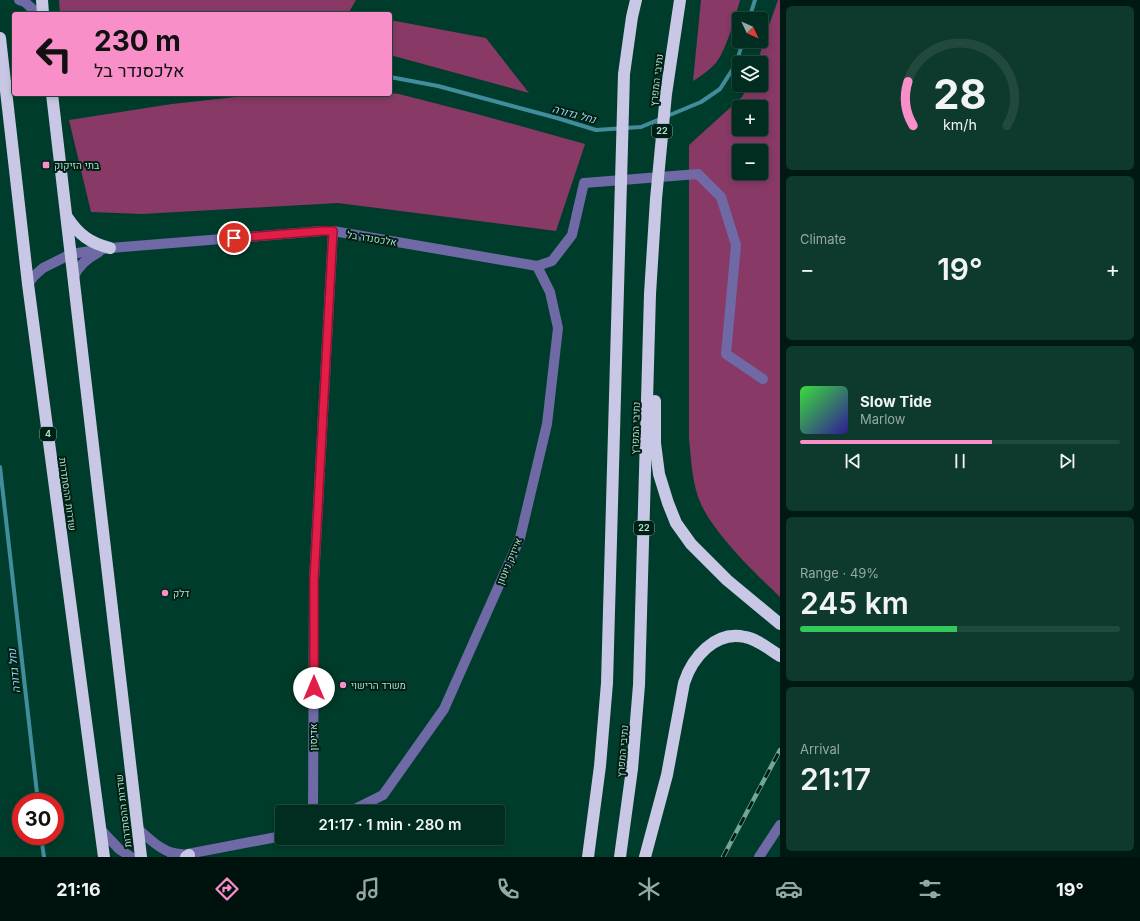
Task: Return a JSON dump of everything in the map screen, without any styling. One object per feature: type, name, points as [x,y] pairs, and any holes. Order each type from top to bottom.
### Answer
[{"type":"highway","points":[[42,0],[43,12]]},
{"type":"highway","name":"נתיבי המפרץ","points":[[588,857],[600,766],[607,684],[624,74],[632,17],[636,0]]},
{"type":"highway","name":"נתיבי המפרץ","points":[[620,857],[632,769],[639,685],[650,294],[656,199],[670,63],[680,0]]},
{"type":"highway","name":"שדרות ההסתדרות","points":[[0,38],[28,284],[104,857]]},
{"type":"highway","name":"שדרות ההסתדרות","points":[[52,96],[141,857]]},
{"type":"highway","points":[[66,215],[73,226],[83,236],[96,244],[110,248]]},
{"type":"highway","points":[[650,294],[655,443],[659,474],[668,503],[676,523],[691,544],[727,580],[780,624]]},
{"type":"highway","points":[[645,857],[668,775],[684,683],[688,670],[700,654],[714,641],[732,635],[746,637],[762,644],[780,656]]},
{"type":"street","points":[[19,0],[25,2],[36,12]]},
{"type":"street","points":[[537,266],[552,261],[572,235],[584,183],[698,174],[721,197],[736,245],[726,354],[763,379]]},
{"type":"street","name":"אלכסנדר בל","points":[[28,284],[31,279],[43,268],[71,254],[110,248],[322,231],[333,231],[537,266]]},
{"type":"street","name":"אדיסון","points":[[313,805],[314,580],[333,231]]},
{"type":"street","name":"אלכסנדר בל","points":[[74,277],[76,271],[83,263],[97,253],[110,248]]},
{"type":"street","name":"אייזיק ניוטון","points":[[363,805],[384,795],[444,709],[520,538],[547,424],[558,328],[550,292],[537,266]]},
{"type":"street","points":[[759,857],[780,825]]},
{"type":"street","points":[[138,828],[154,843],[166,851],[187,856]]},
{"type":"street","points":[[101,830],[119,850],[130,857]]},
{"type":"street","points":[[172,857],[187,856],[275,837]]},
{"type":"shaded area","points":[[59,0],[356,0],[349,12],[60,12]]},
{"type":"shaded area","points":[[701,0],[740,0],[736,12],[732,12],[732,27],[719,59],[710,69],[693,81]]},
{"type":"shaded area","points":[[778,0],[780,0],[780,597],[736,553],[707,516],[698,497],[692,471],[689,438],[689,145],[732,106],[732,136],[768,136],[768,100],[739,100],[745,92],[768,92],[768,56],[760,56],[762,48],[768,48],[768,28]]},
{"type":"shaded area","points":[[392,20],[486,38],[529,93],[392,56]]},
{"type":"shaded area","points":[[392,93],[477,114],[585,144],[556,231],[338,203],[142,214],[91,212],[69,120],[172,104],[246,96],[392,96]]},
{"type":"waterway","name":"נחל גדורה","points":[[751,12],[755,0]]},
{"type":"waterway","name":"נחל גדורה","points":[[392,77],[438,86],[596,130],[641,127],[701,102],[720,89],[736,64],[741,48]]},
{"type":"waterway","name":"נחל גדורה","points":[[0,467],[37,793]]},
{"type":"waterway","name":"נחל גדורה","points":[[42,845],[44,857]]},
{"type":"railway","points":[[723,857],[780,750]]},
{"type":"place","name":"בתי הזיקוק","points":[[46,165]]},
{"type":"place","name":"דלק","points":[[165,593]]},
{"type":"place","name":"משרד הרישוי","points":[[343,685]]},
{"type":"route","points":[[234,238],[333,231],[314,580],[314,688]]}]
